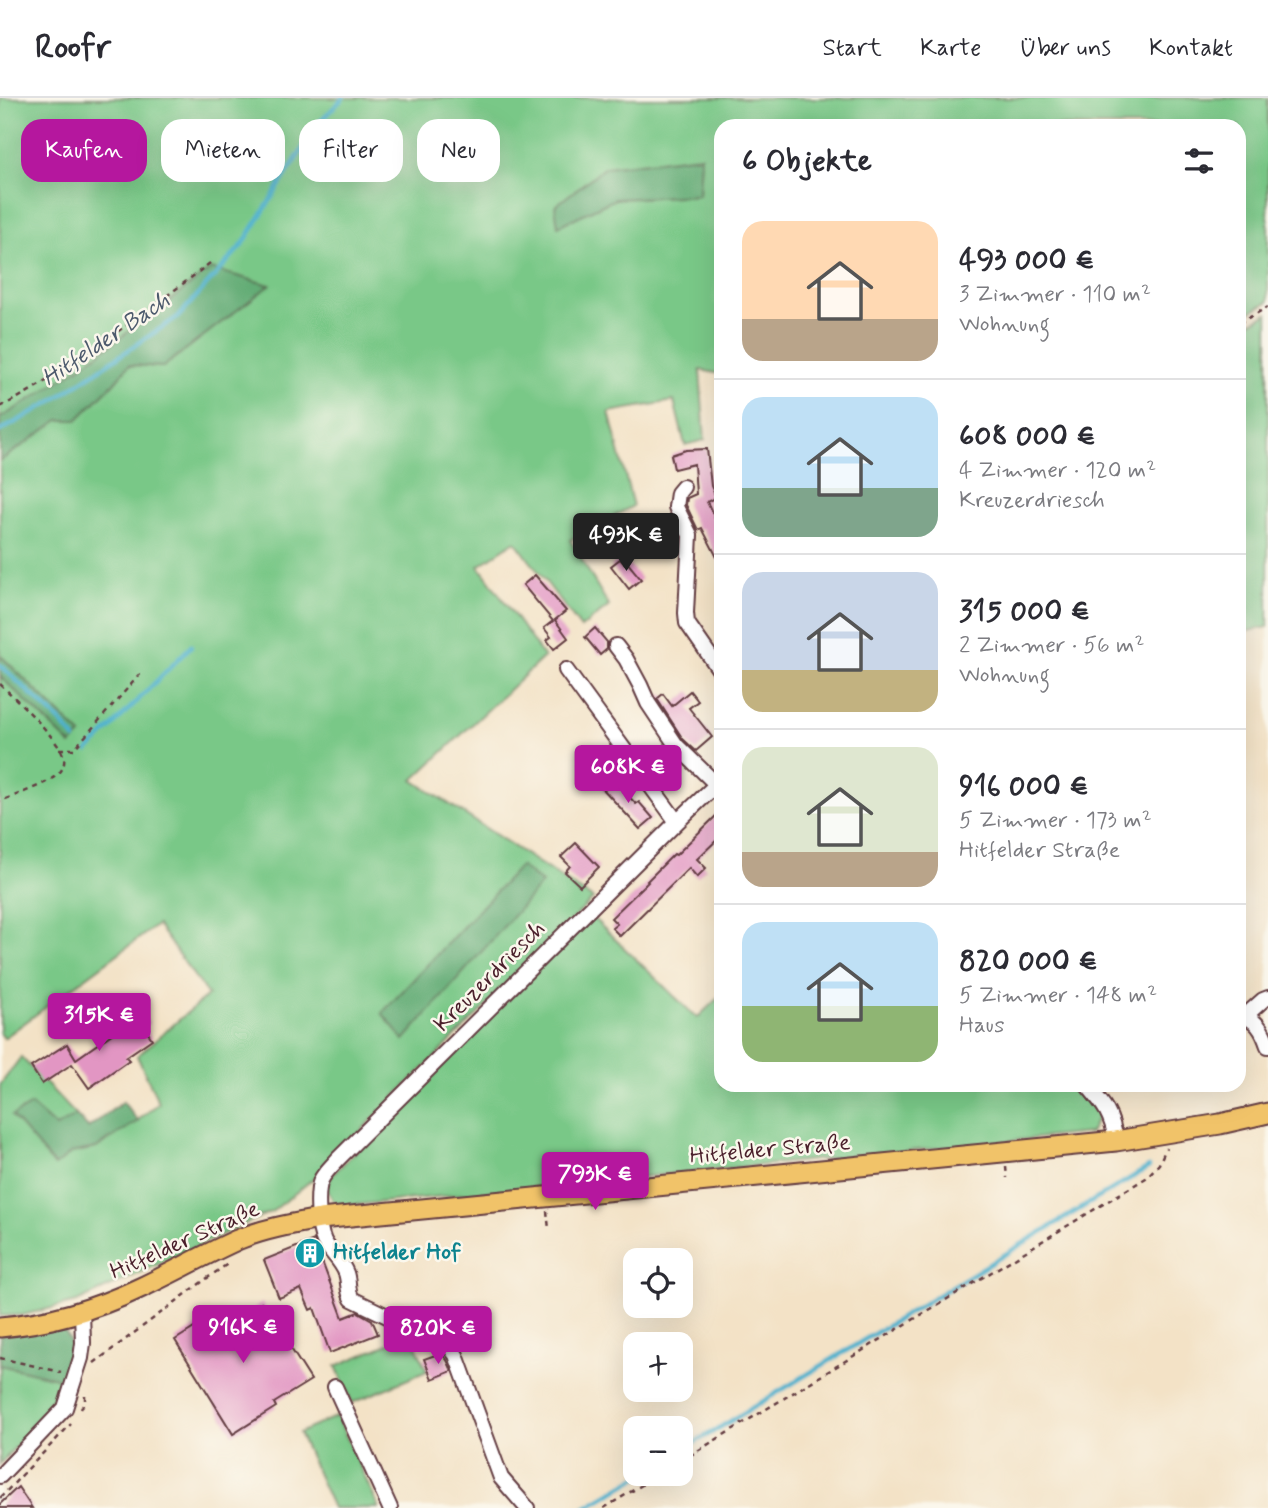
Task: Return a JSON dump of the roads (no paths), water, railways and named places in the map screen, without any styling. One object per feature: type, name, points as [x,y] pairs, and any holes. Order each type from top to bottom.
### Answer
[{"type":"main road","name":"Hitfelder Straße","points":[[0,1326],[33,1323],[82,1311],[137,1289],[238,1240],[278,1227],[320,1219],[1116,1141],[1268,1113]]},
{"type":"street","points":[[683,487],[678,493],[676,507],[690,535],[687,622],[714,662]]},
{"type":"street","points":[[615,646],[626,659],[648,703],[676,745],[714,778]]},
{"type":"street","points":[[566,670],[677,822]]},
{"type":"street","name":"Kreuzerdriesch","points":[[320,1219],[318,1193],[321,1179],[338,1159],[714,787]]},
{"type":"street","points":[[1246,1013],[1268,998]]},
{"type":"street","points":[[1246,1018],[1254,1021],[1263,1032],[1268,1046]]},
{"type":"street","points":[[1093,1092],[1106,1107],[1116,1141]]},
{"type":"street","points":[[320,1219],[324,1241],[347,1274],[349,1295],[352,1299],[441,1341],[456,1355],[502,1478],[527,1508]]},
{"type":"street","points":[[0,1476],[65,1408],[83,1343],[82,1311]]},
{"type":"street","points":[[335,1387],[390,1508]]},
{"type":"waterway","name":"Hitfelder Bach","points":[[0,431],[51,402],[179,316],[243,244],[318,124],[343,98]]},
{"type":"waterway","points":[[88,751],[191,646]]},
{"type":"waterway","points":[[0,665],[60,721],[75,739]]},
{"type":"waterway","points":[[693,1444],[1149,1167]]},
{"type":"waterway","points":[[585,1508],[623,1486]]},
{"type":"place","name":"Hitfelder Hof","points":[[310,1253]]}]
